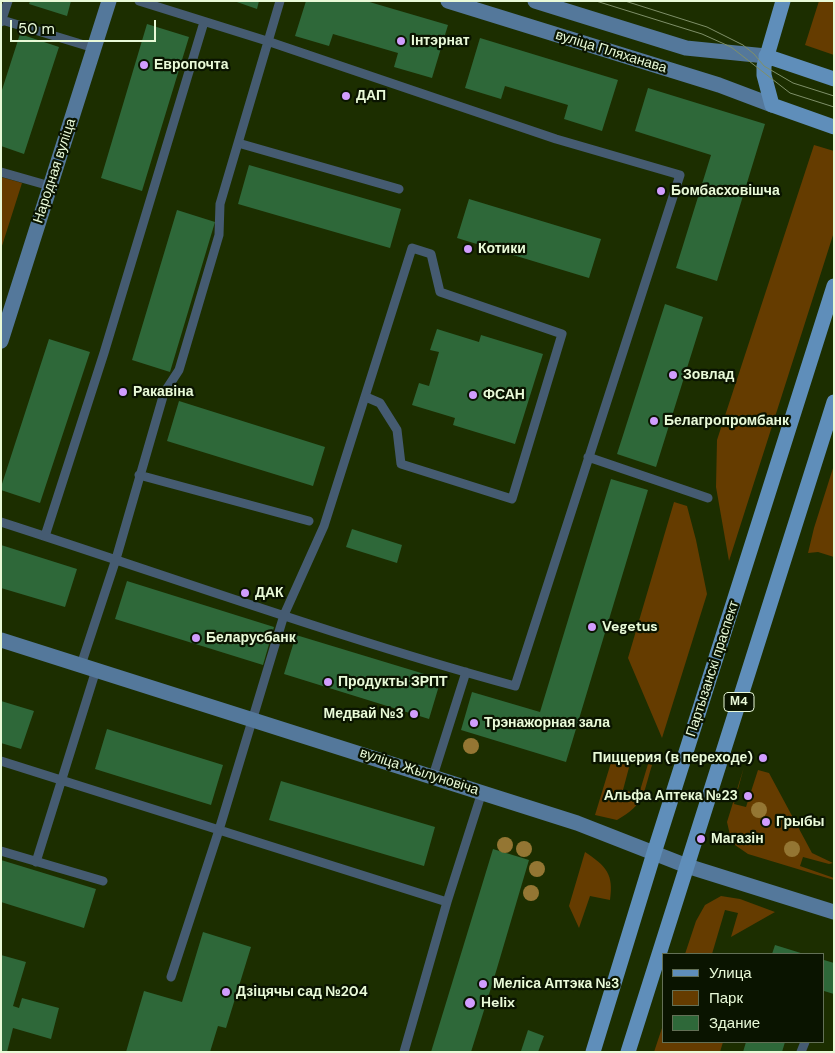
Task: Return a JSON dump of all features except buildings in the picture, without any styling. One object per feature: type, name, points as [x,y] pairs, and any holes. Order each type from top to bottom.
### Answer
[{"type":"main road","name":"Народная вуліца","points":[[1,341],[6,310],[50,186],[110,1]]},
{"type":"main road","name":"вуліца Пляханава","points":[[448,1],[720,85],[772,105]]},
{"type":"main road","name":"вуліца Пляханава","points":[[535,1],[686,48],[766,56]]},
{"type":"main road","points":[[783,1],[766,56],[764,75],[772,105],[834,127]]},
{"type":"main road","points":[[766,56],[834,79]]},
{"type":"main road","name":"Партызанскі праспект","points":[[593,1052],[654,853],[834,286]]},
{"type":"main road","name":"М4","points":[[628,1052],[834,402]]},
{"type":"main road","name":"вуліца Жылуновіча","points":[[1,640],[577,823],[687,866],[834,912]]},
{"type":"lane","points":[[8,1],[1,21],[94,48]]},
{"type":"lane","points":[[1,522],[284,615],[515,686],[680,175],[556,139],[267,41],[140,1]]},
{"type":"lane","points":[[36,862],[62,780],[88,668],[140,474],[164,393],[179,370],[219,235],[220,204],[280,1]]},
{"type":"lane","points":[[45,536],[104,353],[204,22]]},
{"type":"lane","points":[[238,143],[398,189]]},
{"type":"lane","points":[[1,172],[50,186]]},
{"type":"lane","points":[[171,977],[219,830],[284,615],[324,526],[412,248],[431,254],[440,292],[562,334],[512,499],[401,464],[397,430],[380,403],[366,397]]},
{"type":"lane","points":[[588,457],[708,498]]},
{"type":"lane","points":[[140,474],[309,521]]},
{"type":"lane","points":[[433,776],[466,672]]},
{"type":"lane","points":[[1,762],[447,902]]},
{"type":"lane","points":[[404,1052],[447,902],[482,792]]},
{"type":"lane","points":[[1,851],[104,881]]},
{"type":"green space","points":[[819,1],[834,1],[834,55],[805,45]]},
{"type":"green space","points":[[814,145],[834,151],[834,232],[729,561],[716,487],[717,440]]},
{"type":"green space","points":[[1,177],[22,183],[1,249]]},
{"type":"green space","points":[[834,465],[834,557],[818,552],[808,553]]},
{"type":"green space","points":[[674,502],[687,506],[707,594],[662,738],[628,658]]},
{"type":"green space","points":[[613,756],[631,760],[623,790],[639,794],[648,764],[652,765],[642,797],[633,809],[617,820],[595,815]]},
{"type":"green space","points":[[744,767],[734,804],[746,807],[758,770],[769,773],[812,853],[833,863],[829,864],[803,857],[800,866],[834,878],[834,880],[748,854],[735,845],[727,822]]},
{"type":"green space","points":[[585,852],[603,866],[607,872],[611,891],[610,900],[590,896],[579,928],[569,906]]},
{"type":"green space","points":[[721,896],[740,899],[775,912],[731,937],[738,913],[725,910],[712,953],[685,953],[696,921],[705,905]]},
{"type":"green space","points":[[662,1028],[662,1043],[723,1043],[720,1052],[654,1052]]},
{"type":"tram line","points":[[596,1],[702,34],[731,47],[790,93],[834,107]]},
{"type":"tram line","points":[[625,1],[707,27],[743,45],[764,66],[793,83],[834,96]]},
{"type":"place","name":"Інтэрнат","points":[[401,41]]},
{"type":"place","name":"Европочта","points":[[144,65]]},
{"type":"place","name":"ДАП","points":[[346,96]]},
{"type":"place","name":"Бомбасховішча","points":[[661,191]]},
{"type":"place","name":"Котики","points":[[468,249]]},
{"type":"place","name":"Зовлад","points":[[673,375]]},
{"type":"place","name":"Ракавіна","points":[[123,392]]},
{"type":"place","name":"ФСАН","points":[[473,395]]},
{"type":"place","name":"Белагропромбанк","points":[[654,421]]},
{"type":"place","name":"ДАК","points":[[245,593]]},
{"type":"place","name":"Vegetus","points":[[592,627]]},
{"type":"place","name":"Беларусбанк","points":[[196,638]]},
{"type":"place","name":"Продукты ЗРПТ","points":[[328,682]]},
{"type":"place","name":"Медвай №3","points":[[414,714]]},
{"type":"place","name":"Трэнажорная зала","points":[[474,723]]},
{"type":"place","name":"Пиццерия (в переходе)","points":[[763,758]]},
{"type":"place","name":"Альфа Аптека №23","points":[[748,796]]},
{"type":"place","name":"Грыбы","points":[[766,822]]},
{"type":"place","name":"Магазін","points":[[701,839]]},
{"type":"place","name":"Меліса Аптэка №3","points":[[483,984]]},
{"type":"place","name":"Дзіцячы сад №204","points":[[226,992]]},
{"type":"place","name":"Helix","points":[[470,1003]]}]
